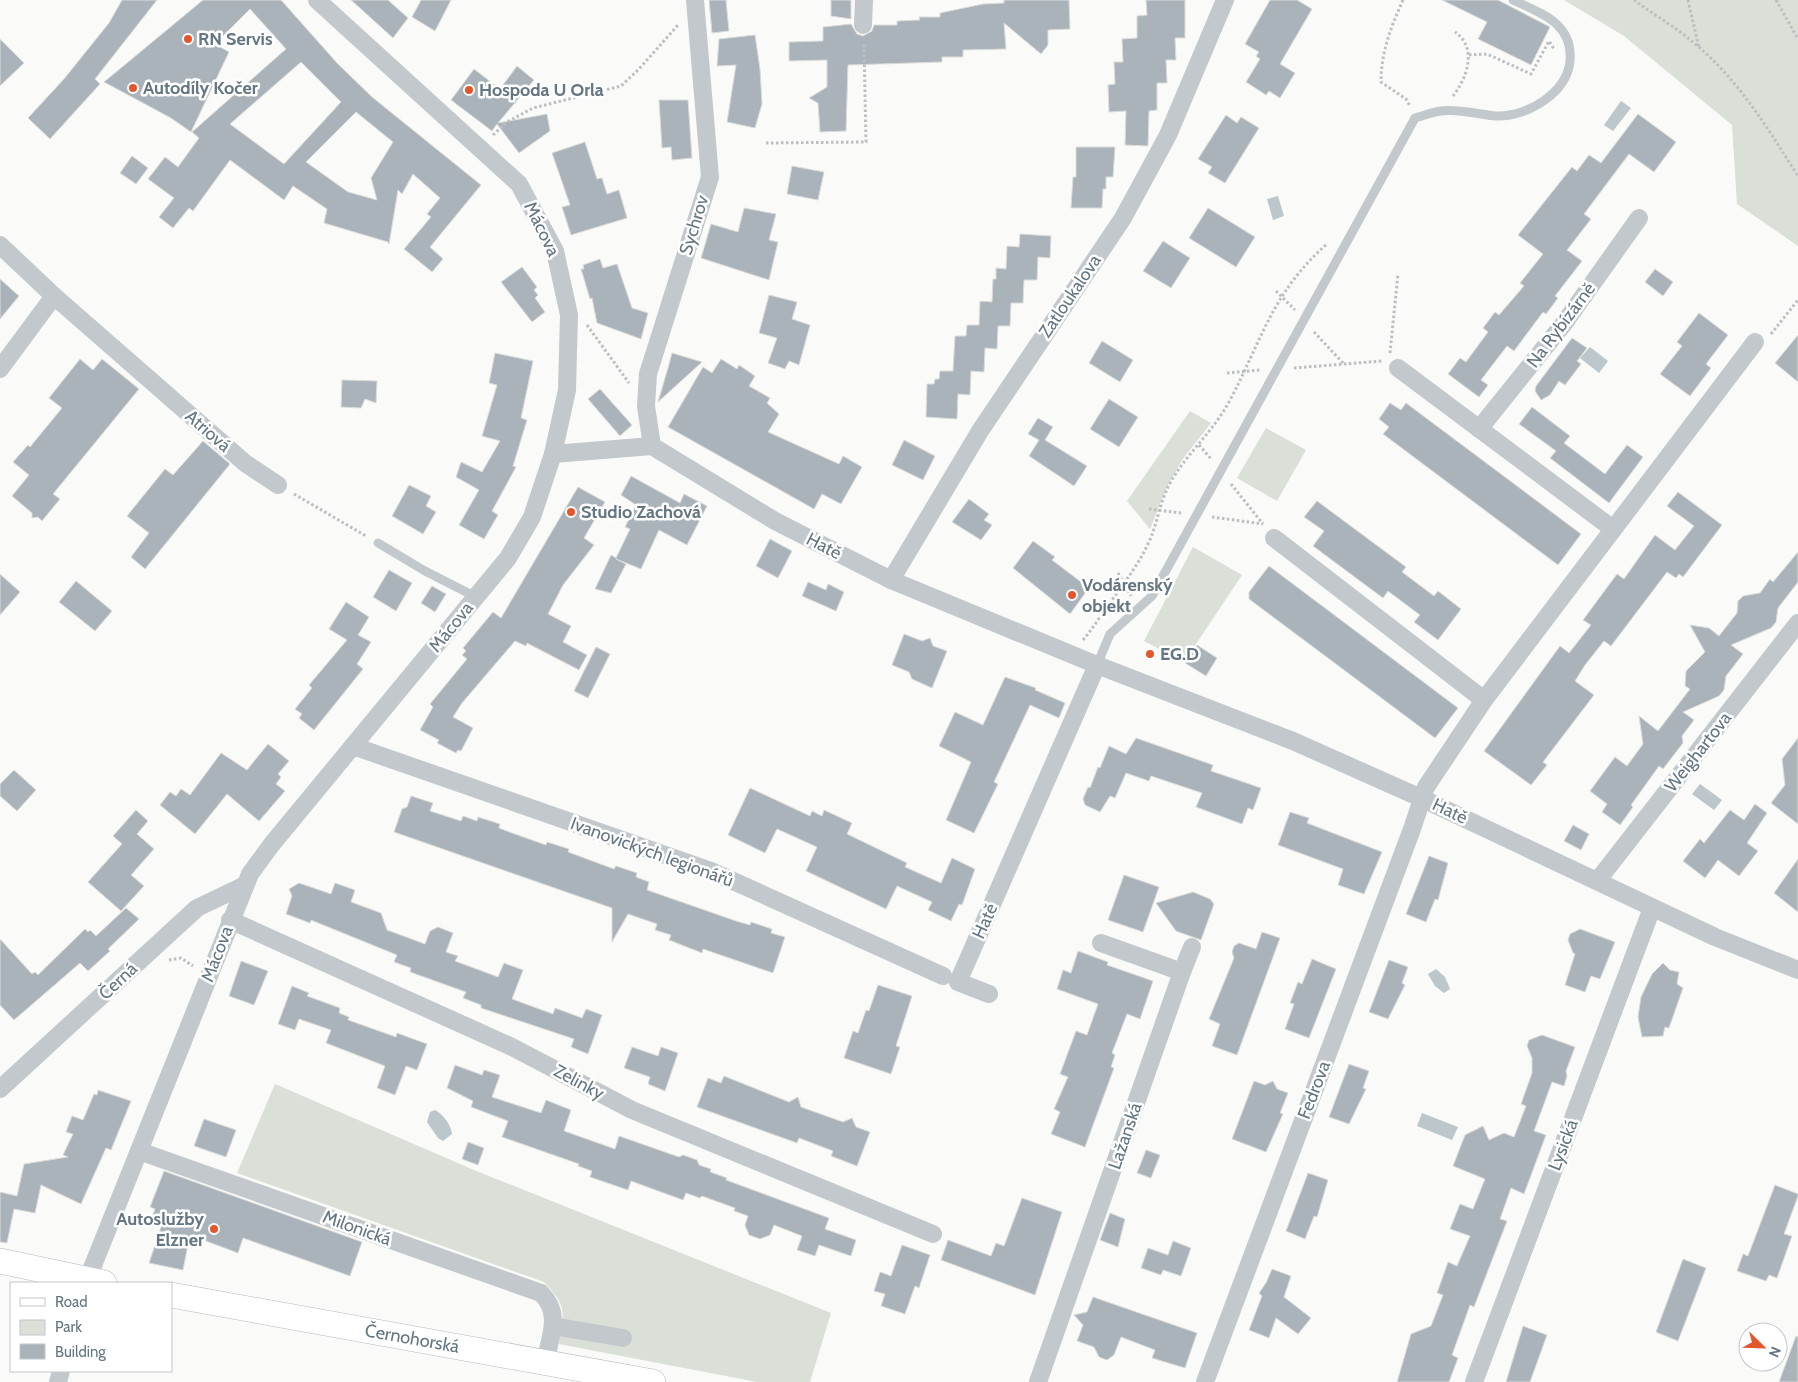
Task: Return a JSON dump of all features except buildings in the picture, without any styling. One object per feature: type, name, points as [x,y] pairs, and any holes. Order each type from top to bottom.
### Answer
[{"type":"street","name":"Mácova","points":[[93,1282],[139,1150],[245,885],[272,844],[508,558],[532,517],[553,454],[568,390],[569,315],[555,251],[519,184],[317,0]]},
{"type":"street","points":[[863,25],[864,0]]},
{"type":"street","name":"Zatloukalova","points":[[891,580],[980,431],[1123,218],[1168,135],[1225,0]]},
{"type":"street","name":"Sychrov","points":[[652,446],[646,406],[648,374],[710,177],[695,5]]},
{"type":"street","name":"Na Rybízárně","points":[[1479,430],[1565,322],[1639,218]]},
{"type":"street","name":"Atriová","points":[[0,245],[54,296],[245,463],[278,484]]},
{"type":"street","points":[[0,369],[54,296]]},
{"type":"street","points":[[1421,798],[1426,787],[1484,700],[1755,342]]},
{"type":"street","points":[[1398,368],[1612,530]]},
{"type":"street","points":[[553,454],[652,446]]},
{"type":"street","name":"Hatě","points":[[652,446],[776,521],[891,580],[1071,655],[1293,741],[1598,880],[1714,937],[1798,970]]},
{"type":"street","points":[[1274,538],[1484,700]]},
{"type":"street","name":"Weighartova","points":[[1598,880],[1798,623]]},
{"type":"street","name":"Hatě","points":[[990,994],[958,982],[1096,665]]},
{"type":"street","name":"Ivanovických legionářů","points":[[353,746],[707,869],[943,976]]},
{"type":"street","name":"Fedrova","points":[[1205,1382],[1412,829],[1421,798]]},
{"type":"street","name":"Černá","points":[[0,1089],[197,908],[245,885]]},
{"type":"street","name":"Lysická","points":[[1474,1382],[1652,908]]},
{"type":"street","name":"Zelinky","points":[[230,920],[510,1046],[632,1110],[933,1234]]},
{"type":"street","points":[[1101,943],[1182,972]]},
{"type":"street","name":"Lažanská","points":[[1038,1382],[1192,947]]},
{"type":"street","name":"Milonická","points":[[139,1150],[541,1293],[550,1302],[554,1315],[545,1363]]},
{"type":"street","points":[[0,1260],[93,1282]]},
{"type":"street","name":"Černohorská","points":[[172,1295],[653,1382]]},
{"type":"street","points":[[553,1326],[623,1338]]},
{"type":"lane","points":[[1096,665],[1110,634],[1152,596],[1415,118],[1441,110],[1500,116],[1518,113],[1538,104],[1560,86],[1569,70],[1569,39],[1558,25],[1513,0]]},
{"type":"lane","points":[[378,543],[425,571],[476,597]]},
{"type":"path","points":[[1404,0],[1390,30],[1381,62],[1381,82],[1406,99],[1415,118]]},
{"type":"path","points":[[1634,0],[1688,37],[1749,99],[1798,176]]},
{"type":"path","points":[[1688,0],[1700,48]]},
{"type":"path","points":[[1776,0],[1798,39]]},
{"type":"path","points":[[491,137],[507,122],[534,108],[621,86],[639,69],[695,5]]},
{"type":"path","points":[[766,143],[866,142],[863,25]]},
{"type":"path","points":[[1441,110],[1465,78],[1469,55],[1462,37],[1454,32]]},
{"type":"path","points":[[1469,55],[1487,54],[1531,74],[1548,41],[1556,52]]},
{"type":"path","points":[[1071,655],[1124,584],[1148,545],[1168,487],[1183,460],[1199,445],[1228,404],[1276,304],[1306,263],[1333,239],[1351,232]]},
{"type":"path","points":[[1227,373],[1389,361],[1398,274]]},
{"type":"path","points":[[1755,342],[1772,334],[1798,300]]},
{"type":"path","points":[[585,322],[646,406]]},
{"type":"path","points":[[1199,445],[1274,538]]},
{"type":"path","points":[[278,484],[378,543]]},
{"type":"path","points":[[1149,509],[1196,515]]},
{"type":"path","points":[[1214,518],[1263,524]]},
{"type":"path","points":[[1118,573],[1138,608]]},
{"type":"path","points":[[149,952],[163,960],[181,958],[194,967]]},
{"type":"green space","points":[[1564,0],[1798,0],[1798,246],[1737,204],[1732,125],[1624,36]]},
{"type":"green space","points":[[1190,411],[1211,423],[1182,460],[1167,487],[1150,529],[1127,501]]},
{"type":"green space","points":[[1266,428],[1306,450],[1277,501],[1237,478]]},
{"type":"green space","points":[[1193,547],[1242,575],[1184,662],[1144,641]]},
{"type":"green space","points":[[275,1084],[474,1170],[831,1313],[810,1382],[757,1382],[559,1344],[563,1317],[561,1304],[544,1282],[237,1173]]},
{"type":"shaded area","points":[[1621,101],[1631,108],[1613,131],[1604,125]]},
{"type":"shaded area","points":[[1278,196],[1284,216],[1273,220],[1267,199]]},
{"type":"shaded area","points":[[1590,347],[1608,361],[1599,373],[1580,358]]},
{"type":"shaded area","points":[[1700,784],[1722,800],[1714,810],[1692,794]]},
{"type":"shaded area","points":[[1436,969],[1445,977],[1450,989],[1444,993],[1435,986],[1428,974]]},
{"type":"shaded area","points":[[435,1110],[444,1117],[452,1134],[443,1141],[438,1138],[427,1122],[430,1112]]},
{"type":"shaded area","points":[[1422,1113],[1458,1127],[1452,1140],[1417,1126]]},
{"type":"place","name":"RN Servis","points":[[188,39]]},
{"type":"place","name":"Autodíly Kočer","points":[[133,88]]},
{"type":"place","name":"Hospoda U Orla","points":[[469,90]]},
{"type":"place","name":"Studio Zachová","points":[[571,512]]},
{"type":"place","name":"Vodárenský objekt","points":[[1072,595]]},
{"type":"place","name":"EG.D","points":[[1150,654]]},
{"type":"place","name":"Autoslužby Elzner","points":[[214,1229]]}]
